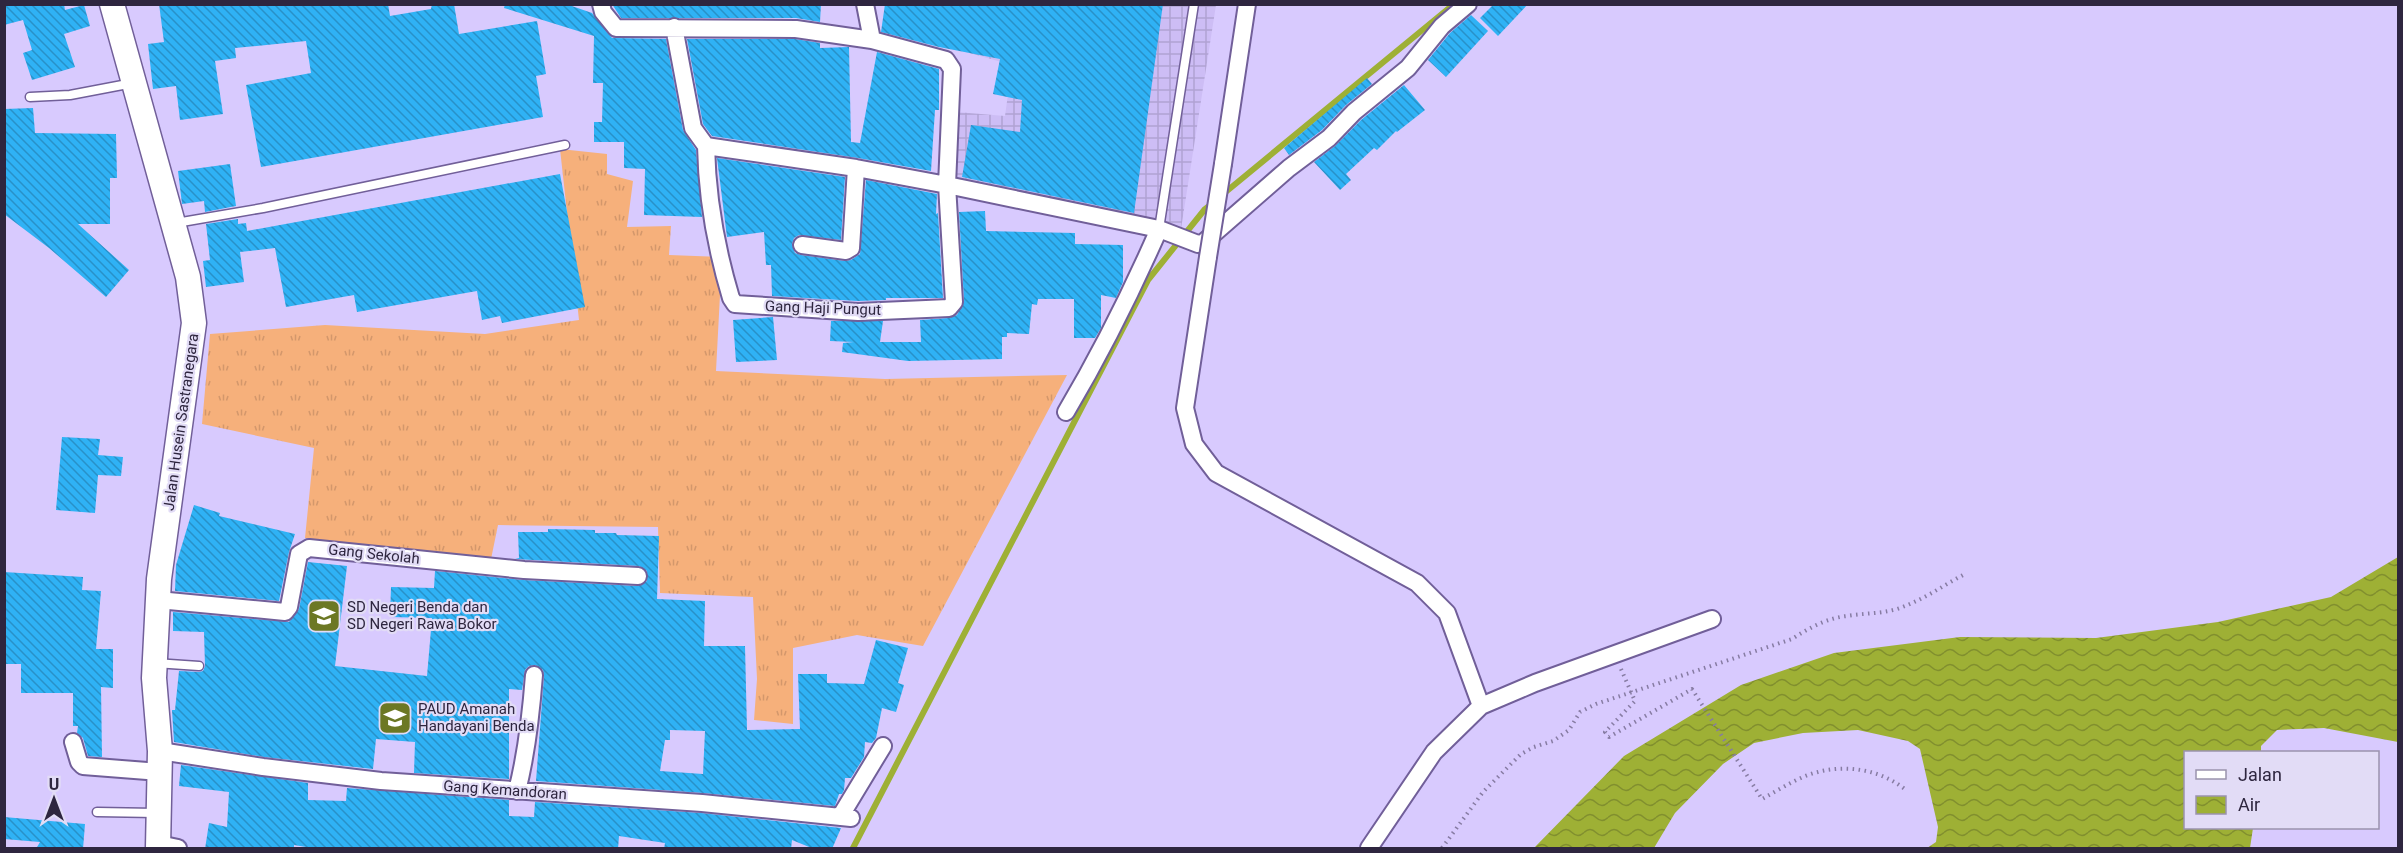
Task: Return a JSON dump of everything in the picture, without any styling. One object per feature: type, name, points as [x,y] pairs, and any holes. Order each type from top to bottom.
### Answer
[{"type":"main road","name":"Jalan Husein Sastranegara","points":[[112,4],[191,292],[194,323],[159,579],[155,663],[160,762],[159,813],[165,847]]},
{"type":"street","name":"Gang Haji Pungut","points":[[601,4],[603,12],[616,28],[674,27],[796,29],[872,40],[946,60],[952,69],[947,185],[954,302],[949,308],[858,312],[735,304],[731,298],[717,251],[707,181],[706,146],[693,128],[674,27]]},
{"type":"street","points":[[865,4],[872,40]]},
{"type":"street","points":[[1247,4],[1185,408],[1194,444],[1216,473],[1417,583],[1447,612],[1480,706]]},
{"type":"street","points":[[706,146],[856,168],[947,185],[1164,231],[1198,244],[1203,243],[1289,168],[1329,138],[1354,112],[1408,68],[1442,26],[1468,4]]},
{"type":"street","points":[[802,245],[846,250],[851,248],[856,168]]},
{"type":"street","points":[[1066,412],[1095,364],[1164,231]]},
{"type":"street","name":"Gang Sekolah","points":[[158,600],[285,612],[289,607],[299,554],[309,548],[524,570],[638,576]]},
{"type":"street","points":[[1369,849],[1434,752],[1480,706],[1712,619]]},
{"type":"street","points":[[517,791],[531,722],[534,675]]},
{"type":"street","name":"Gang Kemandoran","points":[[73,741],[79,762],[83,766],[160,762],[263,767],[381,781],[702,803],[845,817],[883,746]]},
{"type":"lane","points":[[1164,231],[1194,4]]},
{"type":"lane","points":[[30,97],[70,95],[134,83]]},
{"type":"lane","points":[[173,224],[263,208],[565,145]]},
{"type":"lane","points":[[155,663],[199,666]]},
{"type":"lane","points":[[97,812],[159,813]]},
{"type":"path","points":[[1442,849],[1483,792],[1521,754],[1554,741],[1569,730],[1580,712],[1631,692],[1792,639],[1827,621],[1847,615],[1874,615],[1919,601],[1939,587],[1963,575]]},
{"type":"path","points":[[1615,654],[1635,701],[1605,732],[1609,738],[1692,689],[1762,799],[1809,775],[1845,768],[1875,772],[1893,780],[1906,790]]},
{"type":"shaded area","points":[[957,5],[1216,5],[1181,229],[944,189],[957,112],[1005,116],[1012,65],[959,50]]},
{"type":"green space","points":[[560,149],[607,154],[607,174],[633,181],[627,227],[671,226],[669,255],[722,257],[716,371],[885,379],[1067,375],[923,646],[857,635],[793,648],[793,724],[754,720],[757,679],[753,597],[660,593],[658,527],[498,525],[490,564],[305,538],[314,448],[202,424],[210,334],[325,325],[485,334],[579,320]]},
{"type":"water","points":[[2398,557],[2398,742],[2324,728],[2277,730],[2261,746],[2261,751],[2184,751],[2184,829],[2253,829],[2250,848],[1927,848],[1936,842],[1938,827],[1920,749],[1908,741],[1858,730],[1803,733],[1754,743],[1723,764],[1675,813],[1654,848],[1534,848],[1624,756],[1741,685],[1834,653],[1960,637],[2096,638],[2218,622],[2331,597]]},
{"type":"building","points":[[4,4],[64,4],[65,10],[84,5],[90,26],[64,34],[75,67],[32,80],[23,53],[32,50],[23,20],[4,25]]},
{"type":"building","points":[[159,4],[388,4],[390,16],[431,9],[432,4],[454,4],[459,34],[537,21],[546,74],[536,76],[543,117],[261,167],[246,85],[311,73],[306,41],[235,48],[236,58],[215,61],[223,114],[180,120],[176,86],[153,89],[148,44],[164,42]]},
{"type":"building","points":[[505,4],[566,4],[592,13],[612,38],[666,39],[683,130],[696,150],[702,217],[644,215],[645,169],[624,168],[624,142],[594,142],[594,122],[602,122],[603,83],[593,83],[594,36],[504,8]]},
{"type":"building","points":[[612,4],[821,4],[820,22],[796,18],[621,18]]},
{"type":"building","points":[[885,4],[1163,4],[1134,213],[962,177],[971,125],[1020,132],[1022,100],[993,94],[1000,59],[881,32]]},
{"type":"building","points":[[1494,4],[1528,4],[1498,36],[1480,18]]},
{"type":"building","points":[[1471,15],[1488,31],[1446,77],[1428,60],[1450,33]]},
{"type":"building","points":[[687,39],[795,39],[820,43],[820,48],[849,47],[851,142],[860,143],[877,52],[939,69],[939,110],[935,110],[931,171],[712,136],[703,124]]},
{"type":"building","points":[[1367,78],[1372,84],[1346,105],[1322,130],[1289,155],[1284,148]]},
{"type":"building","points":[[1404,85],[1425,110],[1396,131],[1377,150],[1374,148],[1346,174],[1351,180],[1340,190],[1314,162]]},
{"type":"building","points":[[33,108],[35,133],[116,134],[117,178],[110,178],[110,224],[78,224],[129,270],[106,297],[49,248],[4,214],[4,109]]},
{"type":"building","points":[[717,158],[845,177],[841,240],[799,235],[794,238],[792,244],[795,253],[801,255],[845,261],[860,254],[866,180],[937,194],[936,214],[938,213],[943,298],[886,298],[886,300],[858,301],[772,296],[771,265],[766,265],[764,232],[727,237]]},
{"type":"building","points":[[230,164],[236,206],[205,212],[204,201],[182,204],[178,171]]},
{"type":"building","points":[[560,174],[585,307],[502,323],[500,316],[482,320],[477,291],[357,312],[354,295],[286,307],[275,248],[240,252],[244,282],[206,287],[203,261],[210,260],[206,224],[238,219],[238,224],[246,223],[247,231]]},
{"type":"building","points":[[985,211],[986,231],[1075,233],[1075,244],[1123,245],[1123,282],[1116,298],[1101,295],[1101,328],[1095,338],[1074,338],[1074,299],[1038,299],[1037,305],[1032,304],[1029,334],[1007,333],[1007,337],[1002,337],[1002,359],[908,361],[842,352],[843,343],[854,342],[830,341],[831,321],[883,321],[880,342],[921,342],[920,320],[949,318],[957,315],[964,301],[959,212]]},
{"type":"building","points":[[773,317],[777,360],[736,362],[733,320]]},
{"type":"building","points":[[62,437],[100,439],[98,455],[123,457],[121,476],[98,475],[95,513],[56,510]]},
{"type":"building","points":[[194,505],[220,513],[219,516],[295,534],[279,601],[175,591],[176,565]]},
{"type":"building","points":[[548,529],[595,530],[595,533],[659,536],[657,599],[705,601],[704,646],[745,646],[747,730],[800,729],[798,674],[827,674],[827,683],[864,684],[876,640],[908,648],[898,683],[904,685],[896,712],[882,708],[876,738],[872,743],[865,742],[864,757],[851,778],[845,778],[844,790],[842,794],[839,794],[835,806],[703,793],[536,781],[544,676],[543,670],[535,665],[525,670],[522,690],[509,689],[509,779],[414,773],[415,742],[376,739],[373,769],[264,757],[174,742],[172,710],[175,710],[179,671],[199,672],[203,671],[205,666],[204,632],[173,631],[173,612],[289,622],[299,609],[308,562],[347,566],[335,666],[427,676],[432,618],[390,617],[391,587],[434,588],[435,571],[523,580],[637,586],[647,581],[647,571],[639,566],[515,559],[519,558],[518,532],[548,532]],"holes":[[[670,730],[705,731],[703,774],[660,771],[665,740],[670,740]]]},
{"type":"building","points":[[4,572],[83,577],[82,590],[101,591],[96,649],[113,649],[113,688],[101,687],[102,757],[88,756],[83,738],[77,733],[78,726],[73,726],[73,693],[21,693],[21,664],[4,664]]},
{"type":"building","points":[[181,765],[308,783],[308,800],[346,801],[347,788],[509,800],[509,816],[534,817],[535,802],[701,813],[841,828],[832,849],[814,849],[792,840],[791,849],[664,849],[665,843],[619,836],[618,849],[318,849],[294,845],[294,849],[205,849],[209,823],[227,827],[229,792],[179,786]]},
{"type":"building","points":[[4,817],[85,824],[83,849],[36,849],[40,842],[4,839]]},
{"type":"waterway","points":[[1222,195],[1454,4]]},
{"type":"waterway","points":[[853,848],[1148,280],[1205,209],[1214,202]]},
{"type":"place","name":"SD Negeri Benda dan SD Negeri Rawa Bokor","points":[[324,616]]},
{"type":"place","name":"PAUD Amanah Handayani Benda","points":[[395,718]]}]
